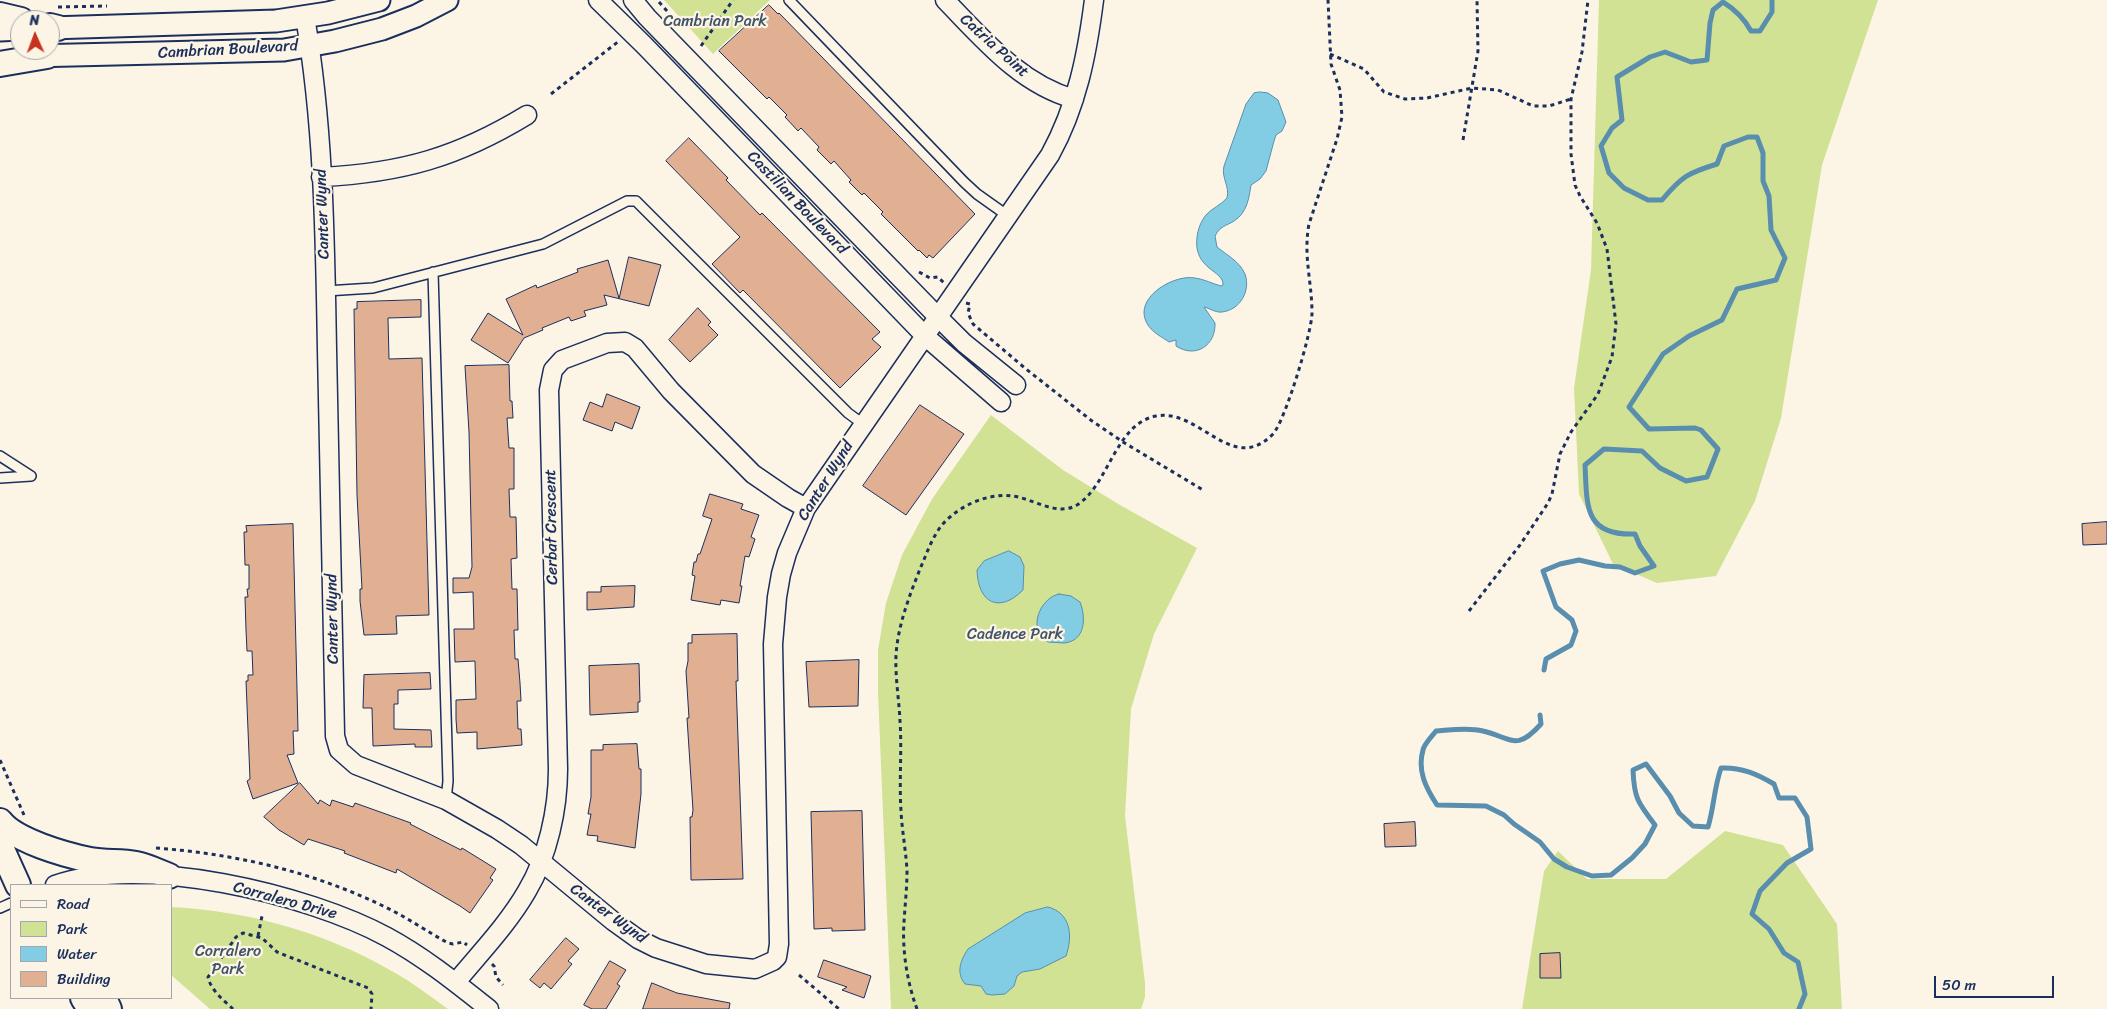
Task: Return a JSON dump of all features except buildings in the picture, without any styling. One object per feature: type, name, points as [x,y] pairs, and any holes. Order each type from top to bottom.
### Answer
[{"type":"main road","points":[[0,64],[24,60]]},
{"type":"main road","points":[[0,821],[4,826],[20,836],[65,853],[92,860],[138,864],[163,881]]},
{"type":"main road","points":[[0,845],[18,884]]},
{"type":"street","name":"Cambrian Boulevard","points":[[60,22],[276,21],[350,9],[379,0]]},
{"type":"street","name":"Cambrian Boulevard","points":[[60,56],[284,50],[364,33],[400,22],[447,0]]},
{"type":"street","name":"Castilian Boulevard","points":[[598,0],[644,45],[926,337],[1002,402]]},
{"type":"street","name":"Castilian Boulevard","points":[[633,0],[654,25],[938,317],[964,343],[1016,385]]},
{"type":"street","name":"Catria Point","points":[[945,0],[1015,69],[1040,86],[1074,99]]},
{"type":"street","name":"Canter Wynd","points":[[305,17],[310,46],[320,146],[326,291],[336,742],[340,750],[356,764],[446,800],[497,829],[521,845],[613,922],[638,940],[656,948],[706,964],[744,969],[764,967],[774,961],[777,957],[779,944],[773,644],[774,620],[781,574],[787,553],[806,508],[862,424],[926,337],[1050,155],[1059,138],[1074,99],[1086,52],[1094,0]]},
{"type":"street","points":[[321,177],[380,172],[423,162],[474,145],[527,115]]},
{"type":"street","name":"Cerbat Crescent","points":[[456,982],[526,893],[540,862],[553,818],[558,785],[549,390],[553,370],[562,360],[607,343],[616,341],[631,345],[686,407],[753,474],[806,508]]},
{"type":"street","name":"Corralero Drive","points":[[59,884],[89,876],[108,874],[255,889],[319,907],[386,937],[423,958],[490,1009]]},
{"type":"lane","points":[[789,0],[964,182],[1008,216]]},
{"type":"lane","points":[[326,291],[373,288],[543,244],[627,201],[636,201],[848,413],[862,424]]},
{"type":"lane","points":[[433,272],[448,781],[446,800]]},
{"type":"lane","points":[[0,456],[31,476],[1,478]]},
{"type":"path","points":[[656,0],[674,18]]},
{"type":"path","points":[[701,46],[733,0]]},
{"type":"path","points":[[917,1009],[908,979],[904,932],[907,868],[901,812],[901,723],[896,656],[903,614],[930,544],[942,525],[967,505],[1000,496],[1012,496],[1056,508],[1070,508],[1079,504],[1086,497],[1123,442],[1139,423],[1157,416],[1169,415],[1188,420],[1222,442],[1239,447],[1249,447],[1264,441],[1279,425],[1311,328],[1312,306],[1306,262],[1306,238],[1342,117],[1340,90],[1330,64],[1328,0]]},
{"type":"path","points":[[1464,140],[1478,51],[1477,0]]},
{"type":"path","points":[[1469,611],[1520,545],[1548,504],[1552,494],[1560,454],[1572,432],[1598,394],[1612,357],[1616,324],[1612,277],[1603,236],[1575,185],[1571,154],[1571,99],[1582,52],[1588,0]]},
{"type":"path","points":[[60,20],[114,6]]},
{"type":"path","points":[[694,39],[708,54]]},
{"type":"path","points":[[551,94],[619,40]]},
{"type":"path","points":[[1330,54],[1364,69],[1384,92],[1405,99],[1427,98],[1472,88],[1498,90],[1524,103],[1541,107],[1571,99]]},
{"type":"path","points":[[915,267],[922,274],[930,278],[938,277],[944,284]]},
{"type":"path","points":[[961,302],[970,304],[968,313],[973,324],[1057,395],[1123,442],[1203,490]]},
{"type":"path","points":[[0,760],[26,817]]},
{"type":"path","points":[[146,848],[227,856],[262,863],[308,876],[343,888],[383,906],[448,943],[463,942]]},
{"type":"path","points":[[258,936],[262,916]]},
{"type":"path","points":[[233,1009],[212,987],[208,977],[236,937],[243,932],[258,936],[277,952],[368,988],[372,994],[371,1009]]},
{"type":"path","points":[[488,962],[494,966],[496,977],[503,985]]},
{"type":"path","points":[[799,974],[839,1009]]},
{"type":"green space","name":"Cambrian Park","points":[[664,0],[770,0],[713,54]]},
{"type":"green space","points":[[1599,0],[1878,0],[1822,165],[1781,418],[1755,501],[1716,576],[1657,583],[1613,564],[1579,494],[1574,388],[1591,270]]},
{"type":"green space","name":"Cadence Park","points":[[991,415],[1063,470],[1120,505],[1197,548],[1154,634],[1131,709],[1125,816],[1145,983],[1145,997],[1141,1009],[891,1009],[878,692],[878,650],[886,603],[902,555],[932,499]]},
{"type":"green space","points":[[1725,831],[1783,845],[1837,924],[1842,1009],[1522,1009],[1544,871],[1558,851],[1587,879],[1666,879]]},
{"type":"green space","name":"Corralero Park","points":[[172,907],[233,914],[294,928],[380,964],[412,983],[448,1009],[210,1009],[172,976]]},
{"type":"water","points":[[1254,93],[1268,93],[1278,100],[1286,122],[1282,131],[1276,135],[1266,171],[1260,179],[1251,185],[1245,210],[1234,221],[1221,228],[1215,236],[1217,247],[1233,259],[1243,270],[1246,280],[1245,293],[1239,304],[1234,308],[1217,312],[1204,307],[1215,323],[1212,338],[1203,348],[1191,351],[1183,350],[1176,346],[1176,340],[1169,342],[1150,328],[1144,315],[1145,306],[1157,290],[1176,280],[1195,278],[1223,285],[1219,276],[1204,263],[1200,256],[1197,248],[1197,234],[1201,222],[1206,215],[1227,198],[1224,166],[1246,104]]},
{"type":"water","points":[[1009,551],[1020,557],[1024,566],[1023,590],[1006,602],[998,603],[991,601],[981,590],[977,570],[984,561]]},
{"type":"water","points":[[1059,594],[1071,596],[1080,602],[1083,614],[1082,627],[1077,638],[1064,643],[1048,642],[1039,633],[1037,627],[1038,615],[1044,604]]},
{"type":"water","points":[[1048,907],[1062,914],[1066,920],[1069,941],[1066,956],[1040,969],[1022,972],[1017,976],[1014,986],[1005,994],[986,994],[981,986],[965,984],[962,980],[960,967],[968,949],[1025,913]]},
{"type":"waterway","points":[[1544,670],[1546,659],[1571,645],[1576,631],[1572,620],[1556,607],[1543,571],[1560,564],[1579,560],[1605,566],[1620,567],[1635,573],[1654,566],[1640,546],[1635,534],[1606,530],[1597,524],[1588,505],[1585,465],[1604,449],[1642,451],[1660,468],[1686,481],[1707,477],[1718,449],[1701,430],[1695,428],[1649,429],[1629,407],[1663,354],[1689,336],[1722,320],[1737,289],[1776,280],[1785,258],[1771,230],[1769,196],[1763,181],[1763,153],[1757,137],[1748,137],[1724,146],[1717,164],[1686,176],[1662,200],[1648,200],[1624,188],[1609,173],[1601,146],[1612,128],[1622,120],[1617,77],[1650,57],[1665,52],[1691,62],[1707,60],[1713,10],[1723,2],[1746,22],[1751,31],[1760,31],[1772,12],[1772,0]]},
{"type":"waterway","points":[[1540,715],[1541,724],[1533,733],[1525,738],[1514,741],[1471,729],[1436,731],[1424,748],[1421,765],[1426,786],[1437,805],[1486,806],[1504,815],[1540,842],[1554,859],[1567,867],[1592,876],[1611,875],[1632,858],[1645,844],[1655,825],[1638,800],[1634,787],[1633,770],[1646,764],[1670,796],[1679,813],[1693,826],[1708,827],[1721,768],[1742,770],[1768,780],[1774,784],[1779,798],[1795,798],[1807,817],[1811,849],[1787,863],[1760,891],[1752,914],[1769,929],[1784,953],[1798,962],[1805,994],[1799,1009]]}]
